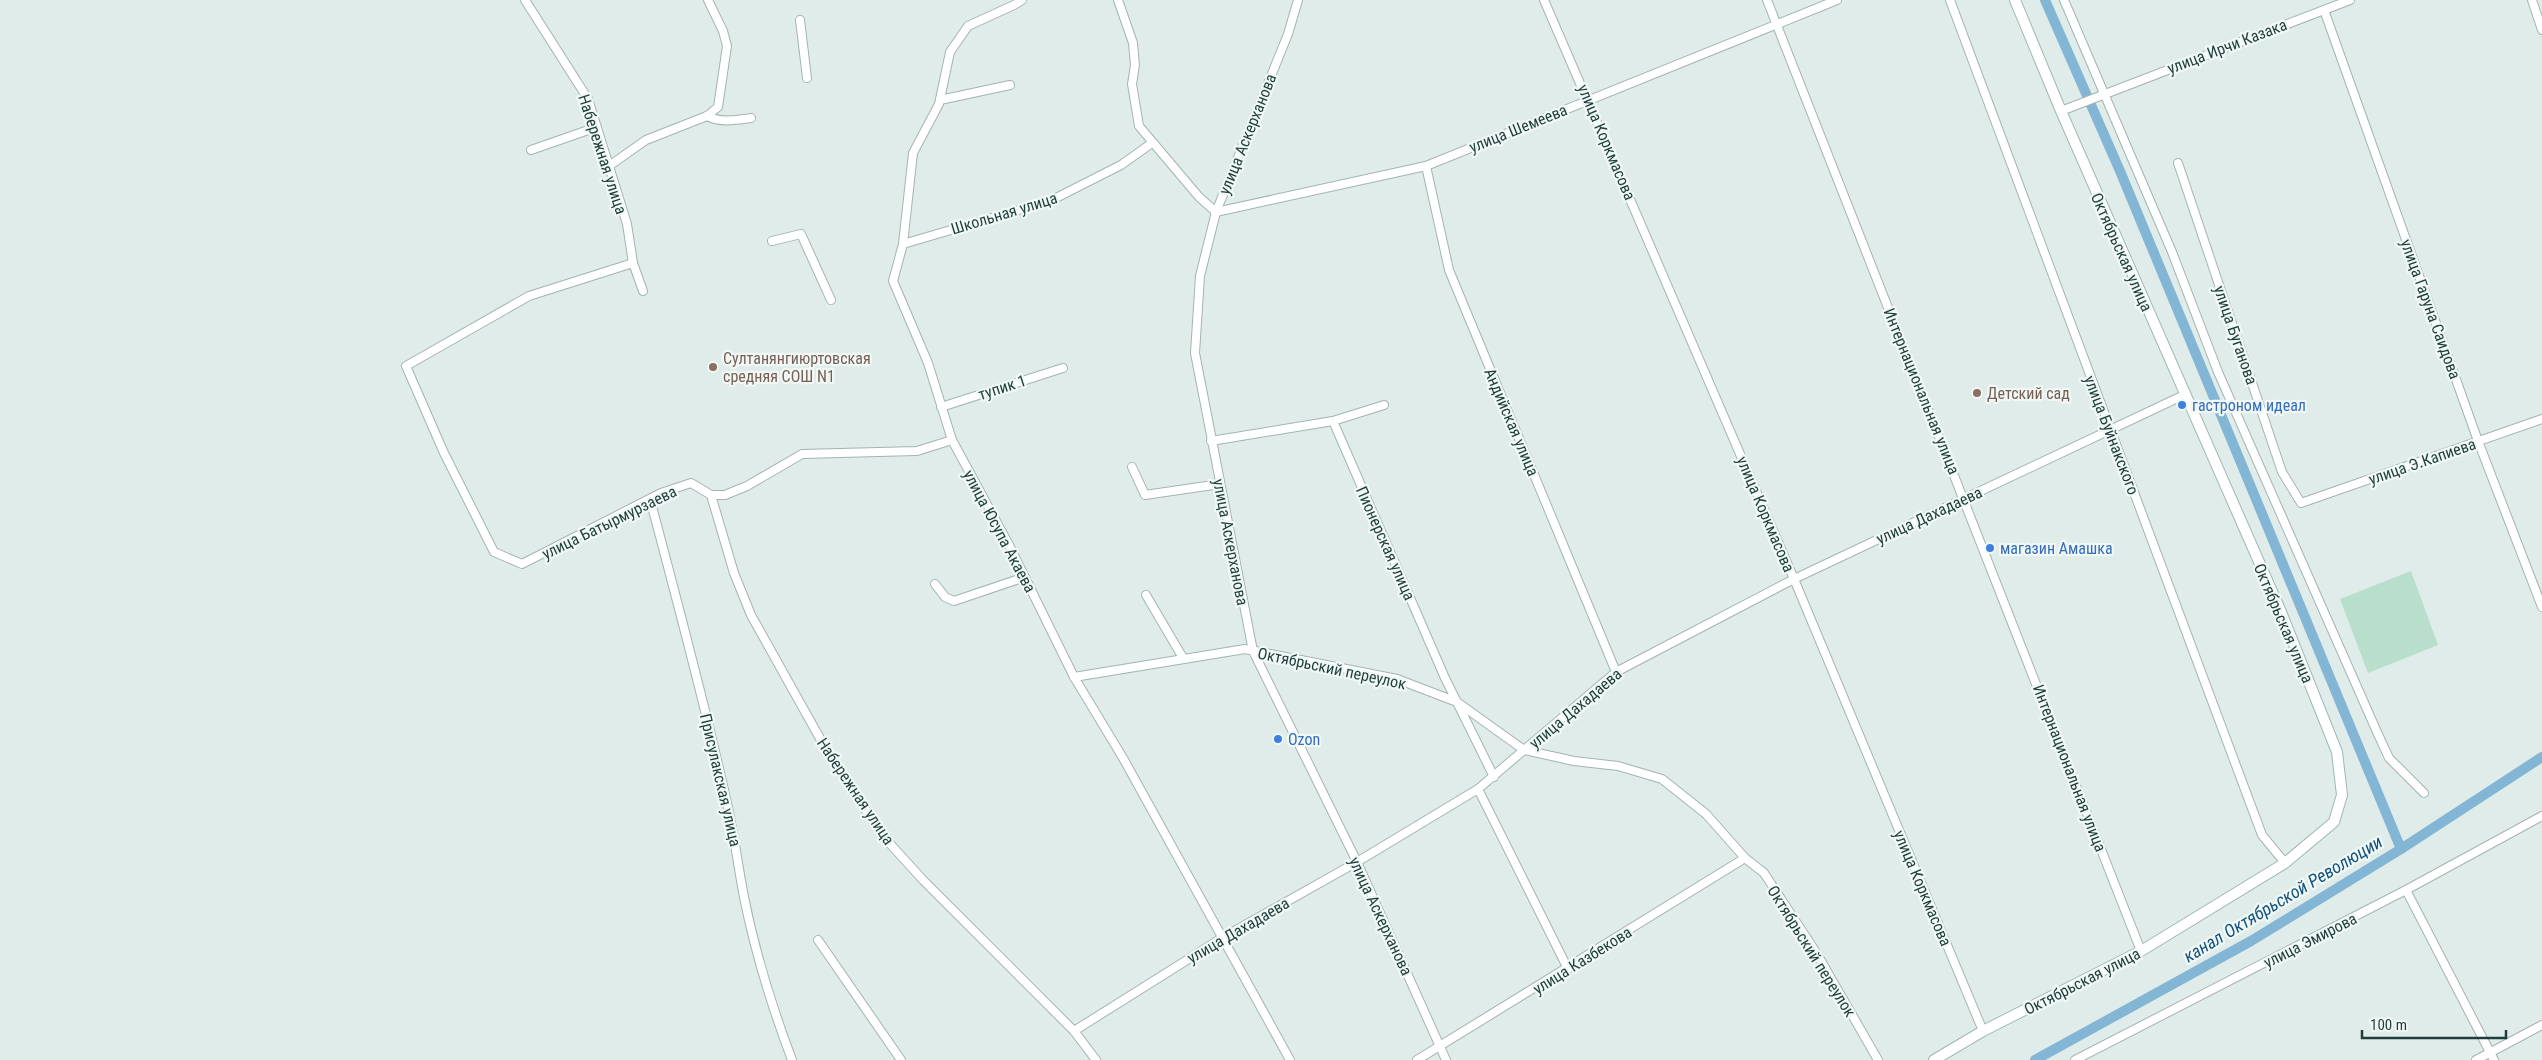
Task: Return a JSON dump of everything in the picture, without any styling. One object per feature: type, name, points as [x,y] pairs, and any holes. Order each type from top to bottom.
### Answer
[{"type":"street","name":"Набережная улица","points":[[525,0],[588,99],[626,224],[633,264],[643,292]]},
{"type":"street","points":[[609,166],[646,140],[707,116],[718,107],[727,46],[723,31],[708,0]]},
{"type":"street","name":"улица Юсупа Акаева","points":[[1022,0],[968,26],[950,52],[940,100],[913,153],[903,244],[893,282],[928,363],[952,440],[1025,578],[1074,677],[1123,758],[1290,1060]]},
{"type":"street","points":[[1118,0],[1133,43],[1135,111],[1139,126],[1199,197],[1216,212]]},
{"type":"street","name":"улица Аскерханова","points":[[1298,0],[1288,34],[1216,212],[1200,276],[1196,352],[1211,441],[1253,651],[1357,862],[1446,1060]]},
{"type":"street","name":"улица Коркмасова","points":[[1544,0],[1794,579],[1983,1031]]},
{"type":"street","name":"Интернациональная улица","points":[[1767,0],[2141,951]]},
{"type":"street","name":"улица Шемеева","points":[[1216,212],[1426,166],[1837,0]]},
{"type":"street","name":"улица Буйнакского","points":[[1950,0],[2262,835],[2285,863]]},
{"type":"street","name":"Октябрьская улица","points":[[1934,1060],[1983,1031],[2141,951],[2285,863],[2334,822],[2342,795],[2336,752],[2281,612],[2184,395],[2015,0]]},
{"type":"street","points":[[2064,0],[2172,252],[2218,372],[2377,732],[2389,758],[2424,793]]},
{"type":"street","name":"улица Ирчи Казака","points":[[2061,111],[2350,0]]},
{"type":"street","points":[[2532,0],[2542,30]]},
{"type":"street","name":"улица Гаруна Саидова","points":[[2324,10],[2478,442],[2542,607]]},
{"type":"street","points":[[800,20],[808,78]]},
{"type":"street","points":[[940,100],[1010,86]]},
{"type":"street","points":[[707,116],[713,119],[736,120],[751,118]]},
{"type":"street","points":[[531,150],[597,127]]},
{"type":"street","name":"Школьная улица","points":[[903,244],[1050,201],[1121,165],[1152,142]]},
{"type":"street","name":"улица Буганова","points":[[2178,163],[2282,472],[2302,503]]},
{"type":"street","name":"Андийская улица","points":[[1426,166],[1448,270],[1616,672]]},
{"type":"street","points":[[772,241],[801,234],[831,300]]},
{"type":"street","name":"улица Батырмурзаева","points":[[633,264],[529,296],[406,366],[444,453],[494,552],[522,564],[650,499],[691,484],[711,495]]},
{"type":"street","name":"тупик 1","points":[[942,407],[1063,368]]},
{"type":"street","name":"улица Дахадаева","points":[[1074,1031],[1222,938],[1357,862],[1478,789],[1616,672],[1794,579],[2184,395]]},
{"type":"street","points":[[1211,441],[1333,421],[1384,405]]},
{"type":"street","name":"улица Э.Капиева","points":[[2302,503],[2542,419]]},
{"type":"street","name":"Пионерская улица","points":[[1333,421],[1457,702],[1494,776]]},
{"type":"street","points":[[711,495],[725,495],[747,486],[802,454],[917,451],[952,440]]},
{"type":"street","points":[[1132,467],[1145,495],[1220,484]]},
{"type":"street","name":"Набережная улица","points":[[711,495],[734,573],[751,614],[827,751],[882,835],[1074,1031],[1096,1060]]},
{"type":"street","name":"Присулакская улица","points":[[650,499],[720,774],[737,847],[744,896],[760,961],[773,1009],[792,1060]]},
{"type":"street","points":[[935,584],[945,597],[954,601],[1025,578]]},
{"type":"street","points":[[1146,595],[1183,658]]},
{"type":"street","name":"Октябрьский переулок","points":[[1074,677],[1244,649],[1397,679],[1457,702],[1524,750],[1574,761],[1618,766],[1662,779],[1706,814],[1745,858],[1764,873],[1782,898],[1878,1060]]},
{"type":"street","points":[[1478,789],[1568,969]]},
{"type":"street","name":"улица Эмирова","points":[[2076,1060],[2406,890],[2542,816]]},
{"type":"street","name":"улица Казбекова","points":[[1417,1060],[1568,969],[1745,858]]},
{"type":"street","points":[[2406,890],[2492,1056]]},
{"type":"street","points":[[818,940],[902,1060]]},
{"type":"street","points":[[2476,1060],[2492,1056],[2542,1025]]},
{"type":"green space","points":[[2411,571],[2438,645],[2368,673],[2340,599]]},
{"type":"waterway","points":[[2045,0],[2120,171],[2401,849]]},
{"type":"waterway","name":"канал Октябрьской Революции","points":[[2035,1060],[2251,941],[2401,849],[2542,757]]},
{"type":"place","name":"Султанянгиюртовская средняя СОШ N1","points":[[713,367]]},
{"type":"place","name":"Детский сад","points":[[1977,393]]},
{"type":"place","name":"гастроном идеал","points":[[2182,405]]},
{"type":"place","name":"магазин Амашка","points":[[1990,548]]},
{"type":"place","name":"Ozon","points":[[1278,739]]}]
